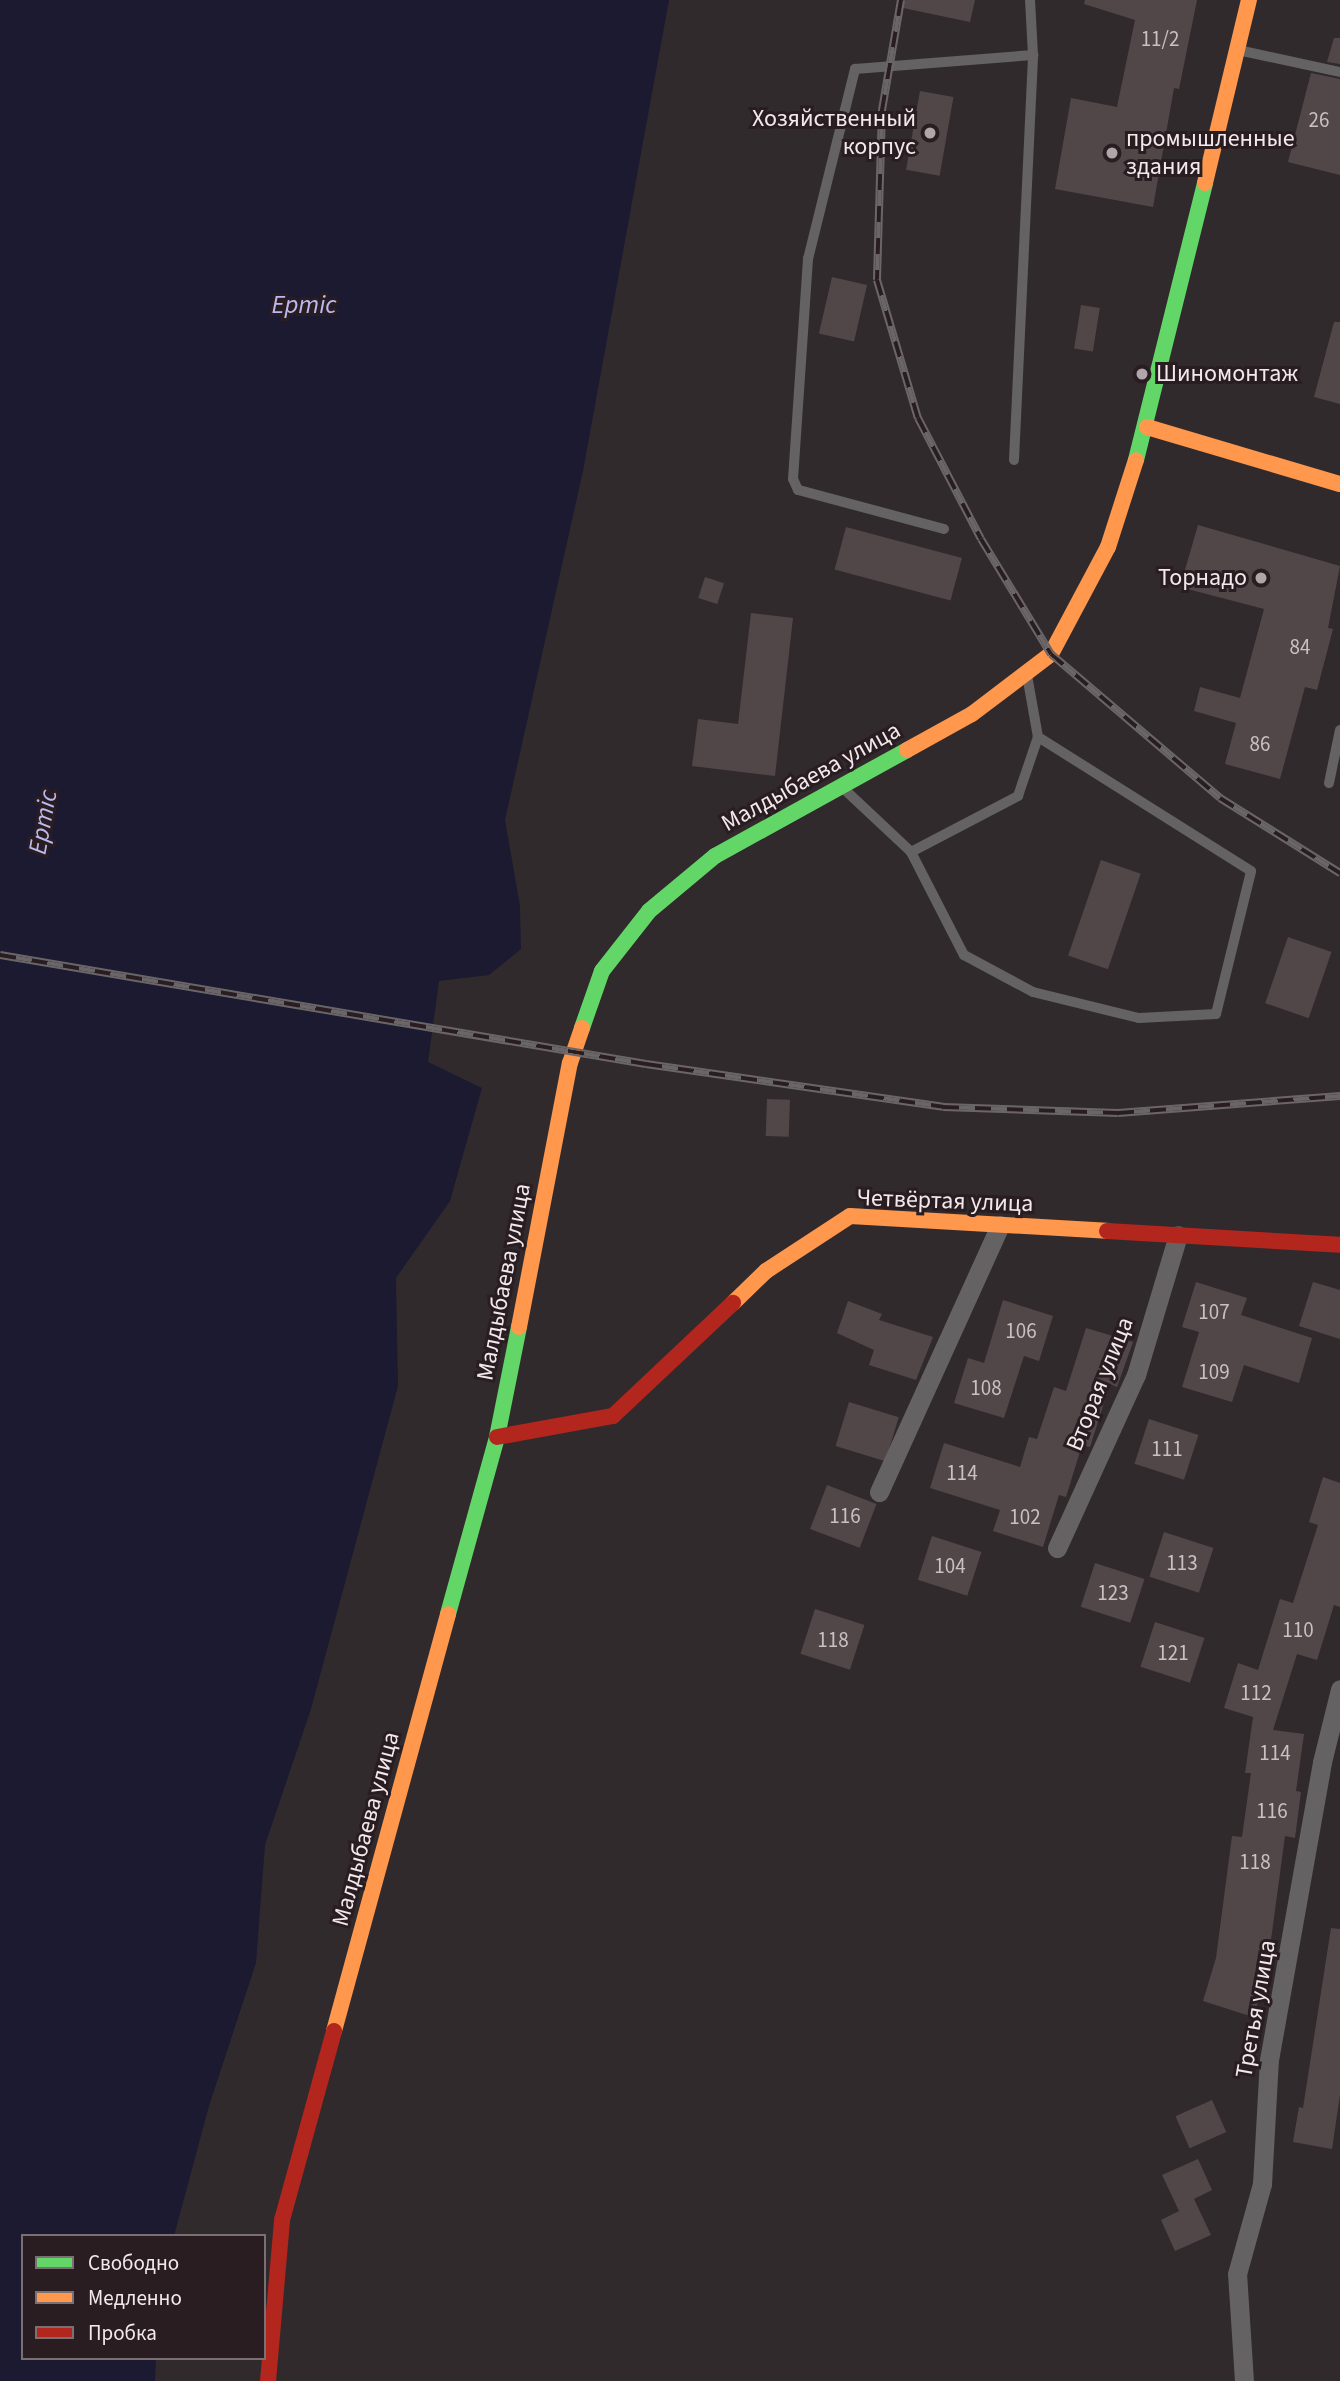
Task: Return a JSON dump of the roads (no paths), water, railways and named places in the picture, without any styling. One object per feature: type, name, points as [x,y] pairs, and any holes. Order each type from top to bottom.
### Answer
[{"type":"main road","name":"Малдыбаева улица","points":[[268,2381],[282,2221],[497,1437],[570,1063],[602,971],[649,911],[715,856],[972,714],[1051,654],[1084,598],[1108,547],[1147,427],[1249,0]]},
{"type":"main road","points":[[1147,427],[1340,484]]},
{"type":"main road","name":"Четвёртая улица","points":[[497,1437],[613,1416],[766,1271],[849,1216],[1340,1245]]},
{"type":"street","points":[[879,1492],[1000,1225]]},
{"type":"street","name":"Вторая улица","points":[[1057,1548],[1136,1375],[1178,1235]]},
{"type":"street","name":"Третья улица","points":[[1244,2381],[1237,2274],[1262,2184],[1269,2060],[1322,1762],[1340,1689]]},
{"type":"lane","points":[[1014,460],[1032,55],[1030,0]]},
{"type":"lane","points":[[1238,50],[1340,72]]},
{"type":"lane","points":[[944,529],[809,497],[798,490],[793,480],[808,259],[855,69],[1032,55]]},
{"type":"lane","points":[[911,852],[1018,796],[1038,737],[1027,674]]},
{"type":"lane","points":[[1329,783],[1340,730]]},
{"type":"lane","points":[[841,786],[911,852],[964,955],[1018,985],[1139,1018],[1216,1014],[1251,871],[1038,737]]},
{"type":"water","name":"Ертіс","points":[[0,0],[669,0],[583,471],[505,820],[520,906],[521,949],[489,975],[439,981],[428,1062],[482,1088],[450,1201],[396,1278],[398,1386],[311,1709],[265,1845],[256,1963],[209,2106],[175,2234],[21,2234],[21,2360],[156,2360],[155,2381],[0,2381]]},
{"type":"railway","points":[[901,0],[882,110],[877,280],[918,418],[981,539],[1051,654],[1220,798],[1340,873]]},
{"type":"railway","points":[[0,955],[646,1064],[943,1107],[1118,1113],[1340,1096]]},
{"type":"place","name":"Хозяйственный корпус","points":[[930,133]]},
{"type":"place","name":"промышленные здания","points":[[1112,153]]},
{"type":"place","name":"Шиномонтаж","points":[[1142,374]]},
{"type":"place","name":"Торнадо","points":[[1261,578]]}]
